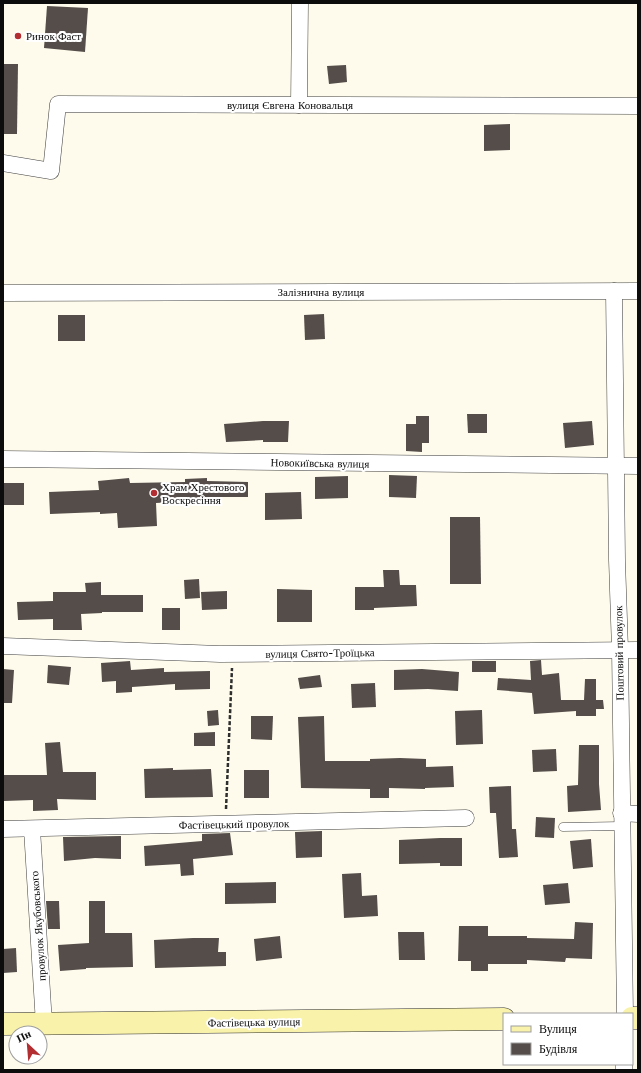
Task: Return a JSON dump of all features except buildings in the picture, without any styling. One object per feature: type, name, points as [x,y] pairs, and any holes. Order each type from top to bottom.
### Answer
[{"type":"main road","name":"Фастівецька вулиця","points":[[3,1024],[503,1019]]},
{"type":"street","points":[[299,105],[300,3]]},
{"type":"street","name":"вулиця Євгена Коновальця","points":[[3,163],[51,171],[58,104],[638,106]]},
{"type":"street","name":"Поштовий провулок","points":[[614,291],[624,1013]]},
{"type":"street","name":"Залізнична вулиця","points":[[3,293],[638,291]]},
{"type":"street","name":"Новокиївська вулиця","points":[[3,459],[638,466]]},
{"type":"street","name":"вулиця Свято-Троїцька","points":[[3,646],[232,654],[638,650]]},
{"type":"street","points":[[621,820],[638,814]]},
{"type":"street","name":"Фастівецький провулок","points":[[3,829],[466,818]]},
{"type":"street","name":"провулок Якубовського","points":[[32,829],[44,1024]]},
{"type":"lane","points":[[562,827],[621,820]]},
{"type":"path","points":[[225,824],[232,654]]},
{"type":"place","name":"Ринок Фаст","points":[[18,36]]},
{"type":"place","name":"Храм Хрестового Воскресіння","points":[[154,493]]}]
